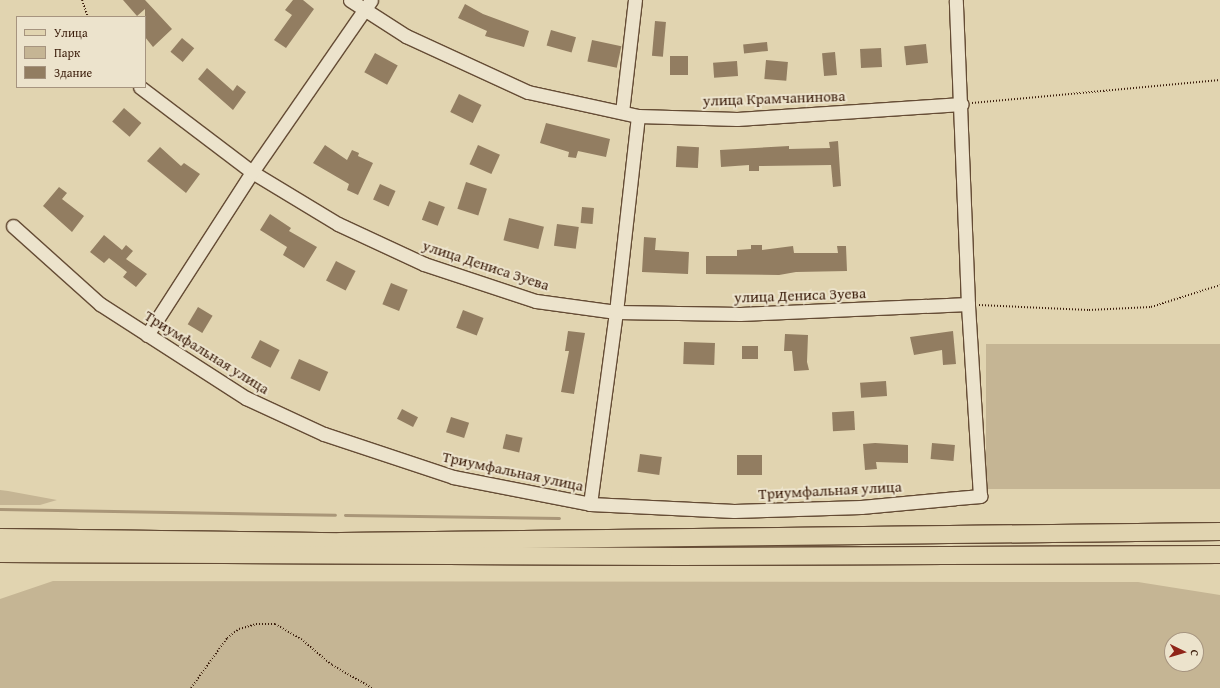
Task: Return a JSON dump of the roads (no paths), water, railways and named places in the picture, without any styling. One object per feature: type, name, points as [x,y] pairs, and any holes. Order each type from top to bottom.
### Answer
[{"type":"main road","points":[[0,537],[340,541],[1220,532]]},
{"type":"main road","points":[[0,553],[663,556],[1220,554]]},
{"type":"street","name":"улица Крамчанинова","points":[[350,0],[363,11],[406,36],[528,92],[638,116],[737,119],[961,104]]},
{"type":"street","points":[[147,334],[252,172],[371,0]]},
{"type":"street","points":[[622,112],[635,0]]},
{"type":"street","points":[[956,0],[968,304]]},
{"type":"street","name":"улица Дениса Зуева","points":[[141,88],[252,172],[338,224],[424,264],[536,301],[616,312],[740,314],[968,304]]},
{"type":"street","points":[[590,504],[616,312],[638,116]]},
{"type":"street","name":"Триумфальная улица","points":[[13,226],[100,304],[246,398],[324,434],[453,477],[590,504],[734,511],[861,507],[980,496],[968,304]]},
{"type":"waterway","points":[[0,509],[335,515]]},
{"type":"waterway","points":[[345,515],[559,518]]}]
